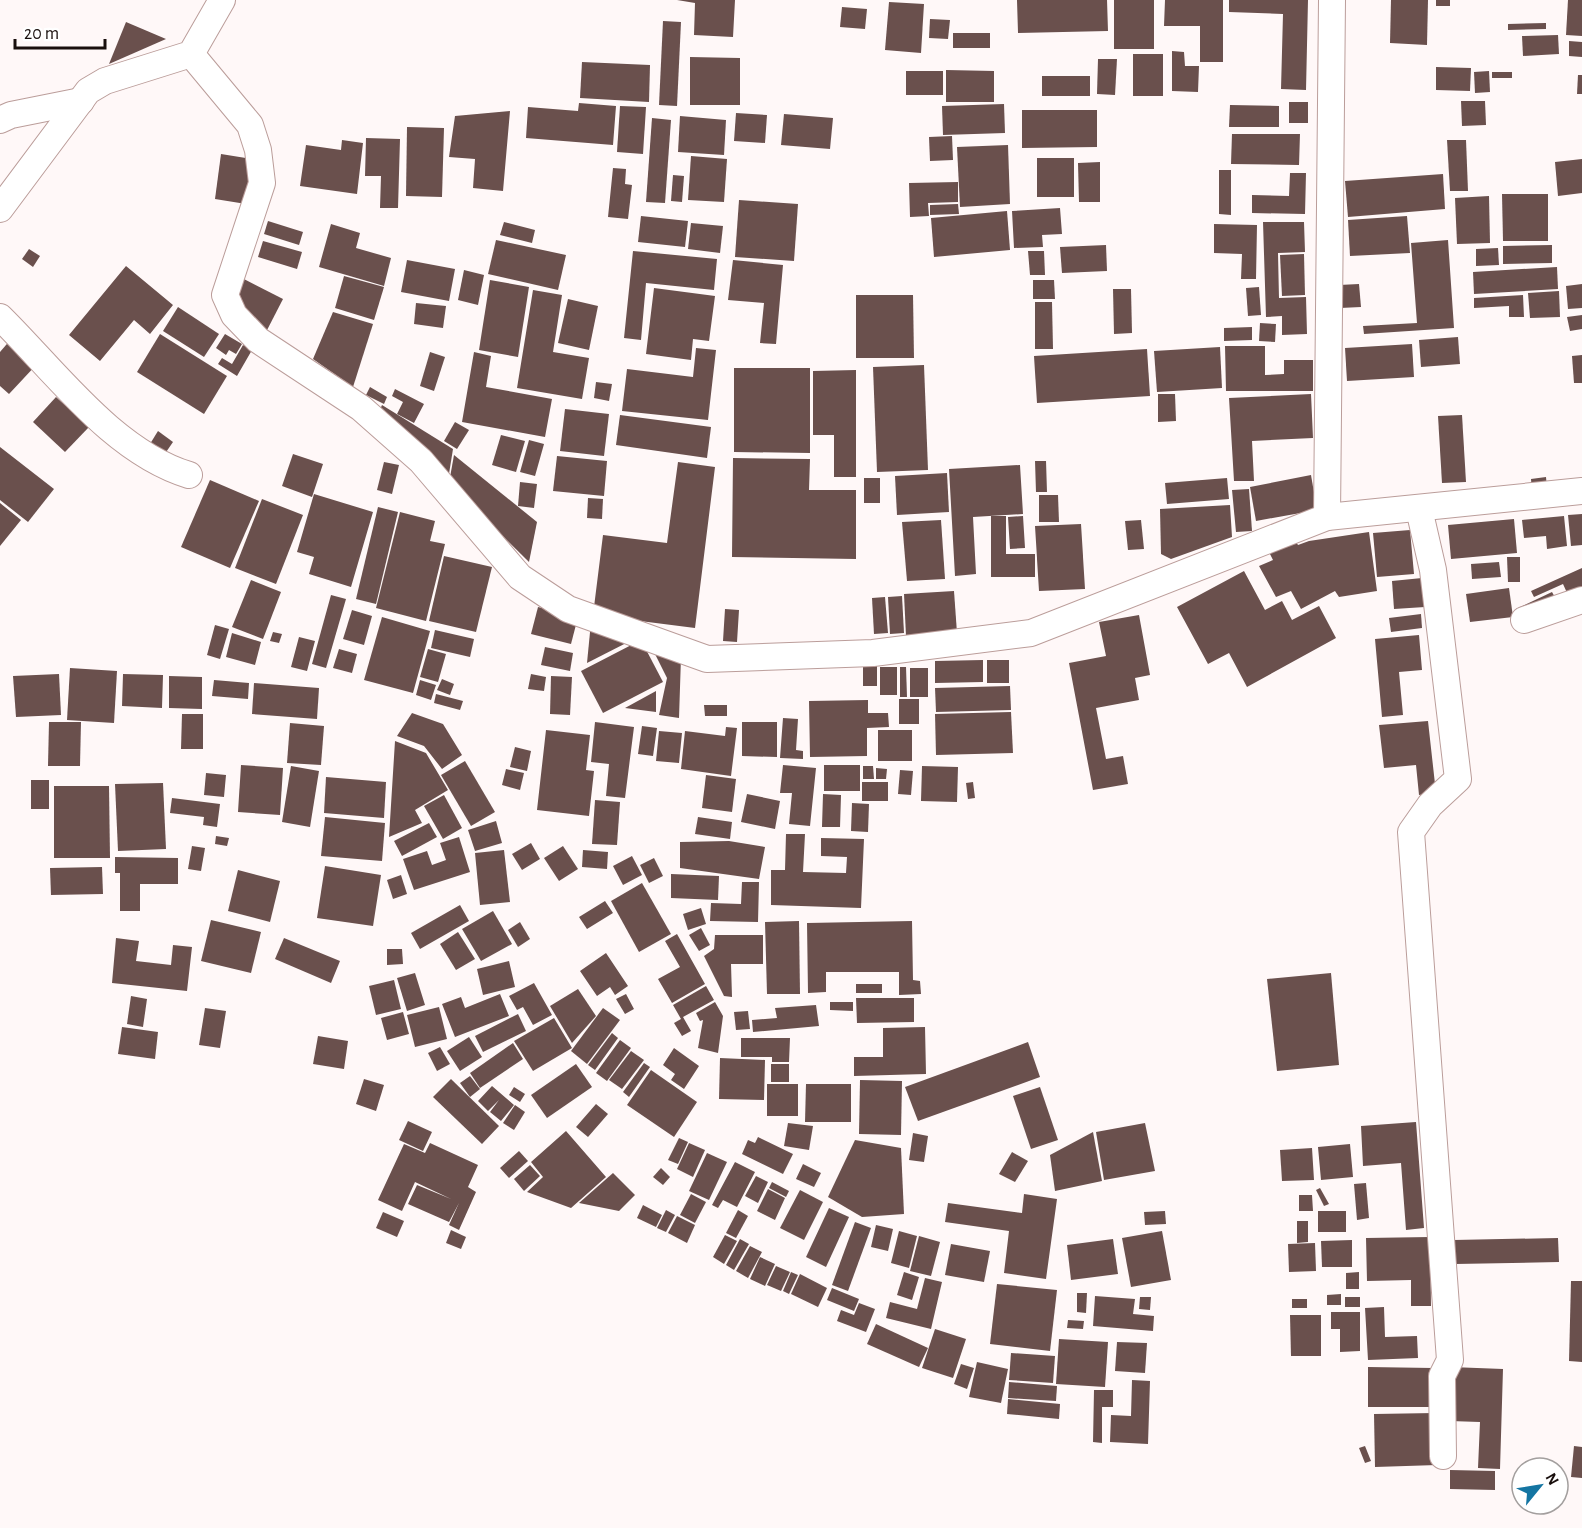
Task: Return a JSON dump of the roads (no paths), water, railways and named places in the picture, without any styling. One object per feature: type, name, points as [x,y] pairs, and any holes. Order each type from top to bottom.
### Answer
[{"type":"street","points":[[0,209],[88,91],[105,81],[191,54],[222,0]]},
{"type":"street","points":[[1328,517],[1332,0]]},
{"type":"street","points":[[191,54],[250,125],[258,150],[262,183],[225,296],[234,315],[258,340],[360,408],[421,461],[520,577],[568,609],[707,659],[884,652],[1031,633],[1328,517],[1582,491]]},
{"type":"street","points":[[0,120],[11,115],[81,101]]},
{"type":"street","points":[[0,317],[101,422],[166,468],[189,475]]},
{"type":"street","points":[[1419,509],[1434,570],[1458,779],[1430,805],[1411,832],[1450,1360],[1442,1376],[1443,1456]]},
{"type":"street","points":[[1524,620],[1582,600]]}]
